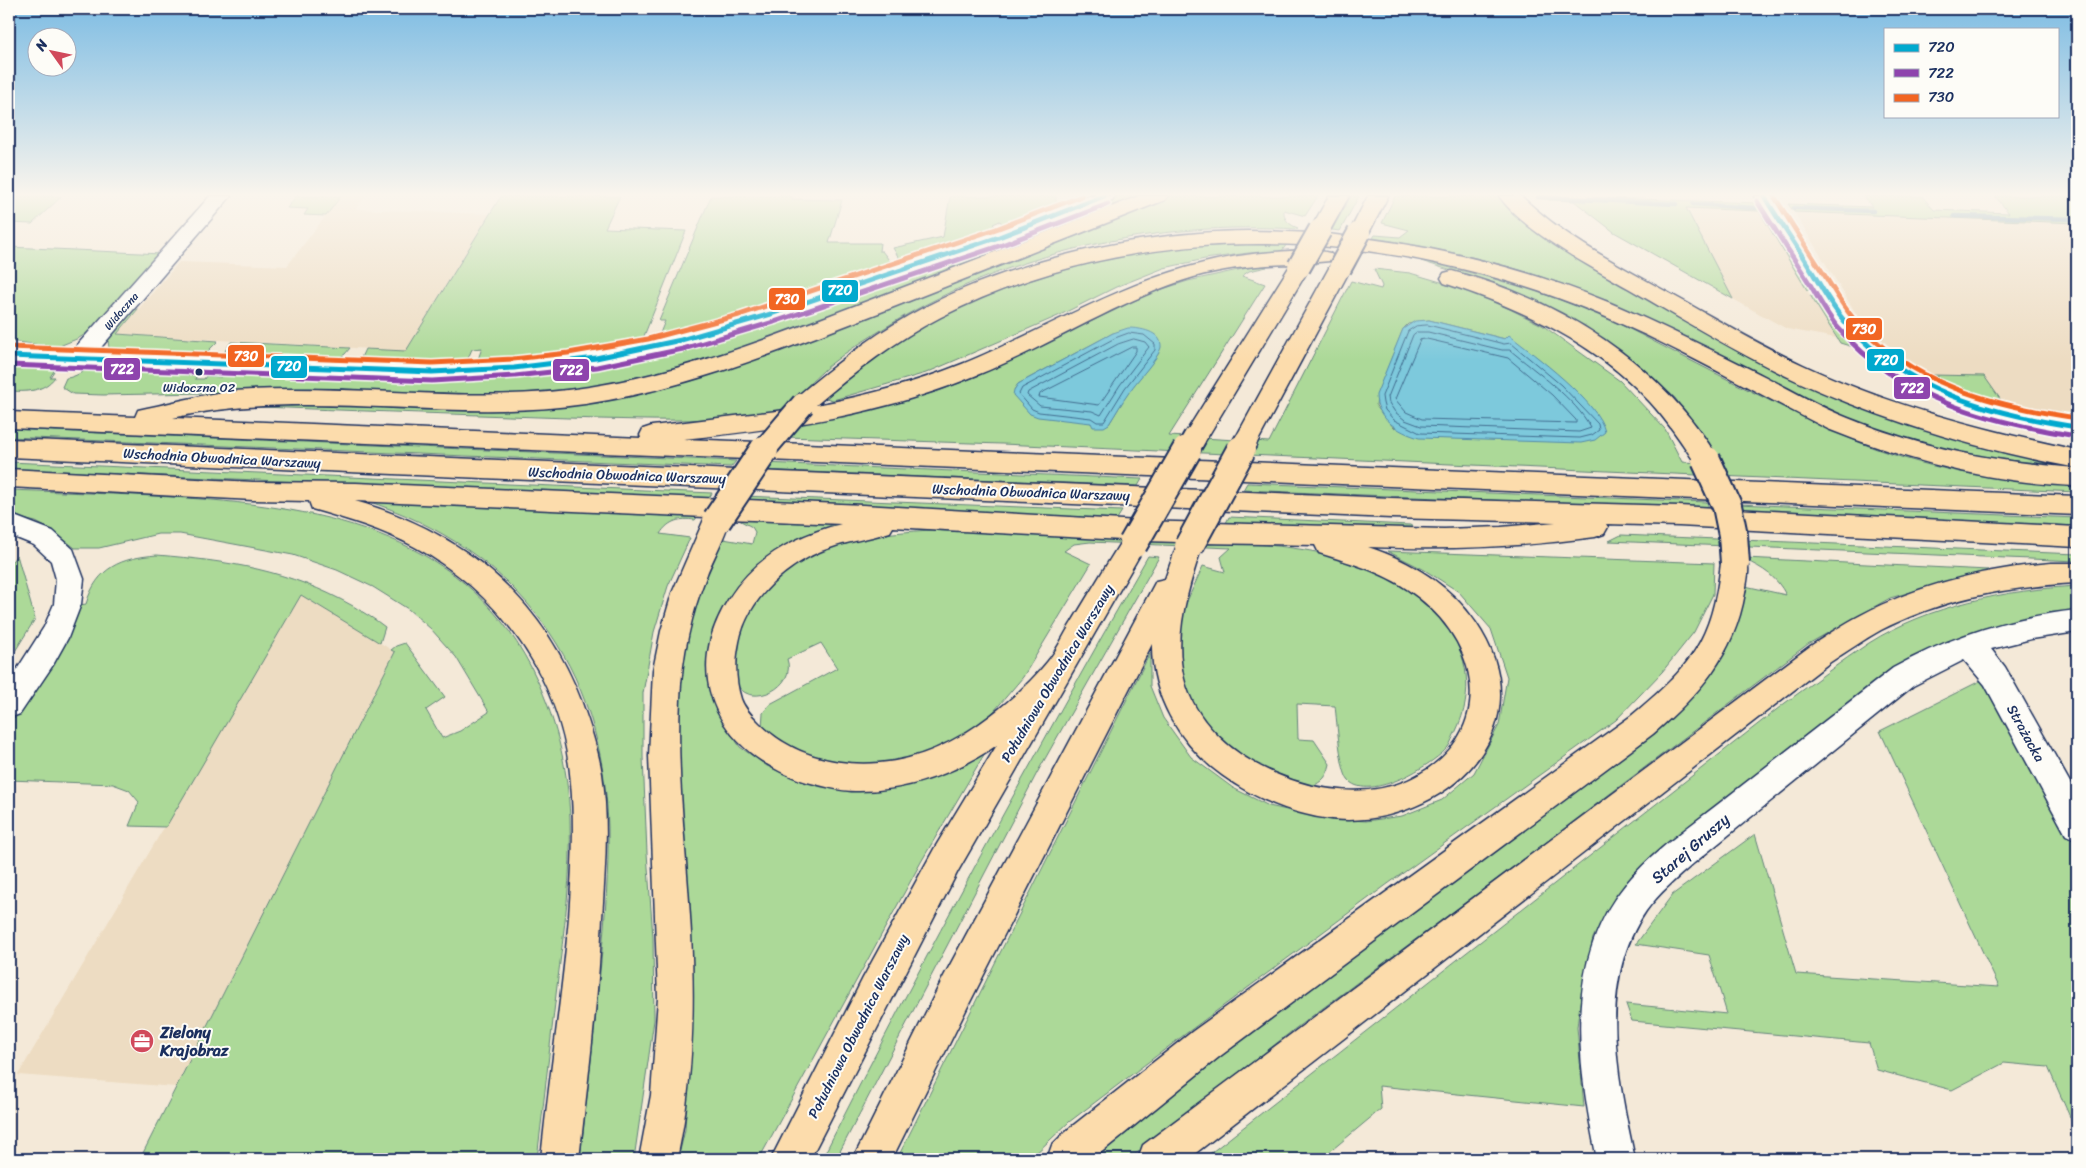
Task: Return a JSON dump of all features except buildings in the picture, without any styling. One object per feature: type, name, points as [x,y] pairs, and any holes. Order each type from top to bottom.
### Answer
[{"type":"highway","points":[[105,425],[235,399],[312,398],[486,403],[530,402],[590,395],[638,386],[701,370],[767,348],[1018,251]]},
{"type":"highway","points":[[658,1159],[672,1068],[676,979],[664,766],[664,716],[668,668],[676,628],[687,590],[717,520],[752,465],[776,433],[803,404],[858,358],[894,334],[974,292],[1028,272],[1077,258],[1119,251]]},
{"type":"highway","name":"Południowa Obwodnica Warszawy","points":[[790,1159],[946,860],[1063,665],[1195,438],[1308,251]]},
{"type":"highway","points":[[872,1159],[956,991],[1189,546],[1350,251]]},
{"type":"highway","points":[[1404,251],[1457,261],[1510,275],[1623,316],[1837,423],[1872,438],[1917,453],[1964,465],[2014,472],[2077,477]]},
{"type":"highway","points":[[1581,251],[1710,325],[1795,370],[1848,393],[1926,422],[1988,440],[2077,459]]},
{"type":"highway","points":[[584,445],[684,430],[742,425],[810,415],[890,397],[940,382],[984,365],[1128,295],[1169,278],[1219,265],[1256,259],[1296,257],[1376,261],[1440,274],[1483,287],[1538,310],[1584,336],[1634,373],[1681,422],[1706,460],[1727,506],[1733,535],[1735,563],[1728,613],[1716,643],[1687,685],[1642,725],[1206,1044],[1080,1145],[1066,1159]]},
{"type":"highway","points":[[9,420],[2077,506]]},
{"type":"highway","name":"Wschodnia Obwodnica Warszawy","points":[[9,448],[1244,501],[1679,516]]},
{"type":"highway","points":[[9,478],[253,491],[356,492],[853,514],[932,520],[1255,535],[1352,535],[1446,539],[1538,535],[1679,516],[2077,537]]},
{"type":"highway","points":[[253,491],[346,507],[390,522],[428,540],[464,563],[499,594],[527,626],[553,668],[576,726],[587,781],[590,845],[584,952],[560,1159]]},
{"type":"highway","points":[[932,520],[860,529],[824,539],[794,552],[751,588],[734,612],[723,642],[721,670],[726,699],[744,727],[764,747],[797,766],[835,777],[876,778],[916,771],[950,757],[981,741],[1016,713],[1063,665]]},
{"type":"highway","points":[[1189,546],[1169,612],[1166,648],[1170,679],[1179,706],[1198,734],[1227,763],[1263,784],[1305,800],[1338,805],[1360,804],[1400,797],[1434,783],[1459,761],[1476,736],[1485,706],[1485,674],[1477,649],[1462,622],[1439,598],[1416,580],[1386,563],[1352,551],[1255,535]]},
{"type":"highway","points":[[1157,1159],[1819,655],[1878,619],[1934,595],[1993,580],[2077,573]]},
{"type":"street","name":"Widoczna","points":[[78,358],[173,251]]},
{"type":"street","points":[[9,356],[432,372],[509,369],[580,361],[648,348],[724,328],[957,251]]},
{"type":"street","points":[[1798,251],[1832,304],[1851,329],[1873,351],[1890,364],[1924,384],[1975,406],[2019,418],[2077,427]]},
{"type":"street","points":[[9,524],[34,533],[58,551],[69,568],[71,584],[66,610],[50,646],[9,705]]},
{"type":"street","name":"Starej Gruszy","points":[[1616,1159],[1600,1069],[1597,1017],[1604,962],[1616,930],[1633,901],[1682,852],[1877,696],[1927,663],[1968,645],[2012,632],[2077,621]]},
{"type":"street","name":"Strażacka","points":[[1968,645],[1995,676],[2077,826]]},
{"type":"shaded area","points":[[299,251],[468,251],[406,351],[117,334],[179,262],[287,266]]},
{"type":"shaded area","points":[[1708,251],[1783,251],[1836,338],[1787,329],[1733,299]]},
{"type":"shaded area","points":[[1818,251],[2077,251],[2077,415],[2034,410],[2003,403],[1984,376],[1932,375],[1888,345],[1857,315]]},
{"type":"shaded area","points":[[301,595],[395,652],[176,1087],[18,1075]]},
{"type":"green space","points":[[9,251],[86,251],[162,254],[92,330],[79,338],[57,347],[9,341]]},
{"type":"green space","points":[[468,251],[678,251],[642,341],[518,360],[477,362],[482,348],[472,349],[466,363],[398,363],[360,360],[365,349],[406,351]]},
{"type":"green space","points":[[688,251],[879,251],[882,251],[892,264],[713,326],[658,338],[665,321],[659,321]]},
{"type":"green space","points":[[895,251],[933,251],[905,260],[899,258]]},
{"type":"green space","points":[[970,251],[1005,251],[853,309],[667,374],[533,396],[251,392],[103,395],[73,394],[62,387],[66,378],[93,367],[197,376],[195,379],[204,379],[206,376],[221,377],[224,373],[254,369],[351,377],[460,378],[530,374],[634,358],[690,345],[818,304]]},
{"type":"green space","points":[[1030,251],[1070,251],[1033,260],[982,278],[933,301],[886,327],[844,354],[795,398],[773,413],[707,419],[653,420],[236,406],[280,404],[450,410],[537,406],[810,336]]},
{"type":"green space","points":[[1157,251],[1282,251],[1205,259],[1164,268],[1116,287],[1058,316],[926,373],[833,400],[822,397],[912,331],[969,304],[1061,271],[1125,256]]},
{"type":"green space","points":[[1443,251],[1578,251],[1703,329],[2019,454],[2077,466],[1959,453],[1881,432],[1804,399],[1617,306],[1528,273]]},
{"type":"green space","points":[[1647,251],[1708,251],[1733,299]]},
{"type":"green space","points":[[1783,251],[1789,251],[1812,287],[1807,290]]},
{"type":"green space","points":[[1421,261],[1514,285],[1605,317],[1783,407],[1876,449],[1932,466],[1961,472],[2019,481],[2077,485],[2077,492],[1002,444],[786,437],[797,424],[844,417],[939,391],[977,376],[1153,292],[1188,281],[1261,265],[1267,267],[1249,271],[1242,276],[1265,284],[1169,436],[1269,442],[1351,281],[1381,289],[1382,286],[1374,269],[1410,273],[1475,292],[1542,325],[1620,381],[1665,429],[1682,462],[1721,464],[1675,398],[1618,350],[1570,319],[1483,281]],"holes":[[[1429,320],[1505,339],[1394,428],[1376,406],[1377,395],[1403,329],[1408,324]],[[1113,333],[1159,353],[1129,391],[1109,424],[1091,423],[1014,390],[1018,384]]]},
{"type":"green space","points":[[1810,295],[1818,298],[1855,345],[1853,347],[1840,343]]},
{"type":"green space","points":[[138,309],[117,334],[218,341],[208,351],[200,355],[123,352],[109,348],[108,340],[134,310]]},
{"type":"green space","points":[[231,342],[350,348],[336,360],[227,356],[225,351]]},
{"type":"green space","points":[[9,363],[50,365],[54,371],[50,377],[55,377],[46,386],[34,390],[9,391]]},
{"type":"green space","points":[[1932,375],[1984,376],[2003,403],[1941,381]]},
{"type":"green space","points":[[9,429],[736,461],[731,467],[9,437]]},
{"type":"green space","points":[[9,462],[712,493],[708,500],[9,469]]},
{"type":"green space","points":[[765,463],[1142,479],[1138,486],[760,470]]},
{"type":"green space","points":[[1247,483],[1707,502],[1709,509],[1243,490]]},
{"type":"green space","points":[[9,490],[225,501],[277,508],[328,518],[377,533],[423,554],[464,583],[501,620],[531,667],[547,703],[559,741],[569,799],[570,861],[567,902],[537,1159],[140,1159],[395,652],[391,650],[405,643],[445,697],[426,710],[442,738],[460,731],[489,712],[456,657],[431,629],[408,609],[373,587],[337,570],[293,555],[180,534],[158,534],[99,548],[75,548],[53,531],[36,522],[9,516]]},
{"type":"green space","points":[[742,496],[1122,511],[1117,519],[737,503]]},
{"type":"green space","points":[[364,500],[700,513],[695,520],[684,519],[671,523],[660,534],[690,538],[668,586],[654,632],[643,693],[643,757],[653,938],[654,1020],[634,1159],[580,1159],[601,962],[608,861],[608,827],[603,769],[590,715],[569,666],[542,622],[507,582],[466,549],[418,521]]},
{"type":"green space","points":[[1737,504],[2077,518],[2077,526],[1739,511]]},
{"type":"green space","points":[[1229,517],[1410,525],[1416,529],[1411,531],[1226,523]]},
{"type":"green space","points":[[737,519],[862,519],[756,572],[712,691],[723,721],[740,747],[767,766],[803,782],[840,789],[992,741],[921,862],[759,1159],[678,1159],[685,1130],[691,1022],[676,741],[681,651],[718,538],[752,544],[755,532],[752,527]]},
{"type":"green space","points":[[930,530],[1250,543],[1329,555],[1367,566],[1401,583],[1431,605],[1444,622],[1464,661],[1467,689],[1462,717],[1448,747],[1429,763],[1401,779],[1371,787],[1359,786],[1349,781],[1346,776],[1339,746],[1335,706],[1297,704],[1298,739],[1314,740],[1330,764],[1326,775],[1321,781],[1311,787],[1256,766],[1228,747],[1206,726],[1189,702],[1176,642],[1183,610],[1203,566],[1225,572],[1221,557],[1231,548],[1090,542],[1074,544],[1064,551],[1091,564],[1023,677],[989,717],[954,743],[921,757],[852,768],[793,750],[762,727],[763,713],[770,704],[837,668],[821,643],[787,659],[788,669],[786,678],[780,686],[762,695],[753,695],[745,692],[738,686],[735,664],[741,629],[749,610],[762,593],[797,561],[819,550],[834,544],[866,537]]},
{"type":"green space","points":[[1621,535],[2077,554],[2077,561],[1609,541]]},
{"type":"green space","points":[[1387,551],[1714,563],[1713,594],[1694,632],[1662,672],[1616,720],[1385,886],[1184,1035],[1069,1122],[1030,1159],[897,1159],[1150,653],[1150,686],[1163,718],[1191,757],[1233,788],[1269,806],[1322,818],[1366,821],[1402,816],[1442,800],[1474,773],[1499,725],[1507,677],[1491,629],[1459,592],[1423,569]]},
{"type":"green space","points":[[17,555],[35,619],[9,661],[9,565]]},
{"type":"green space","points":[[157,555],[234,564],[282,576],[329,594],[353,606],[385,627],[380,643],[301,595],[166,827],[129,826],[139,802],[129,790],[113,784],[9,780],[9,719],[65,641],[80,605],[86,604],[91,591],[104,573],[122,562],[144,556]]},
{"type":"green space","points":[[1148,556],[1159,557],[1037,773],[836,1159],[822,1159],[981,855],[1063,705]]},
{"type":"green space","points":[[1745,558],[1988,570],[1890,598],[1808,644],[1512,868],[1296,1028],[1129,1159],[1095,1159],[1220,1056],[1655,732],[1688,700],[1715,668],[1726,650],[1734,631],[1741,610],[1745,586],[1786,595],[1774,578],[1758,566],[1745,560]]},
{"type":"green space","points":[[2077,586],[2077,613],[2053,615],[2007,624],[1962,638],[1897,667],[1633,874],[1609,907],[1593,938],[1582,988],[1577,1027],[1584,1107],[1379,1086],[1381,1109],[1321,1159],[1203,1159],[1785,703],[1869,643],[1892,630],[1943,609],[2023,591]]},
{"type":"green space","points":[[1986,678],[2077,841],[2077,1133],[2048,1067],[2004,1063],[1952,1090],[1877,1070],[1869,1043],[1632,1021],[1626,1004],[1727,1014],[1709,955],[1636,944],[1672,895],[1755,834],[1796,974],[1999,987],[1880,731]]},
{"type":"water","points":[[1429,320],[1505,339],[1509,335],[1579,393],[1600,420],[1605,432],[1595,440],[1581,443],[1419,438],[1396,428],[1380,411],[1376,395],[1403,329],[1415,321]]},
{"type":"water","points":[[1128,328],[1144,330],[1154,334],[1158,337],[1161,347],[1109,424],[1104,427],[1093,427],[1091,423],[1038,417],[1030,414],[1013,395],[1018,384],[1113,333]]},
{"type":"transit line","name":"730","points":[[9,347],[432,363],[513,359],[568,353],[648,339],[739,315],[932,251]]},
{"type":"transit line","name":"720","points":[[9,356],[432,372],[514,368],[596,358],[681,340],[771,314],[959,251]]},
{"type":"transit line","name":"722","points":[[9,365],[432,381],[515,376],[597,367],[683,349],[774,322],[986,251]]},
{"type":"transit line","name":"722","points":[[1789,251],[1834,323],[1863,353],[1889,374],[1947,404],[1978,415],[2043,431],[2076,436]]},
{"type":"transit line","name":"720","points":[[1799,251],[1842,318],[1870,347],[1895,367],[1922,384],[1982,408],[2013,416],[2077,427]]},
{"type":"transit line","name":"730","points":[[1808,251],[1853,318],[1875,341],[1900,360],[1927,376],[1955,389],[1985,399],[2046,414],[2077,418]]},
{"type":"place","name":"Widoczna 02","points":[[199,372]]},
{"type":"place","name":"Zielony Krajobraz","points":[[142,1041]]}]
